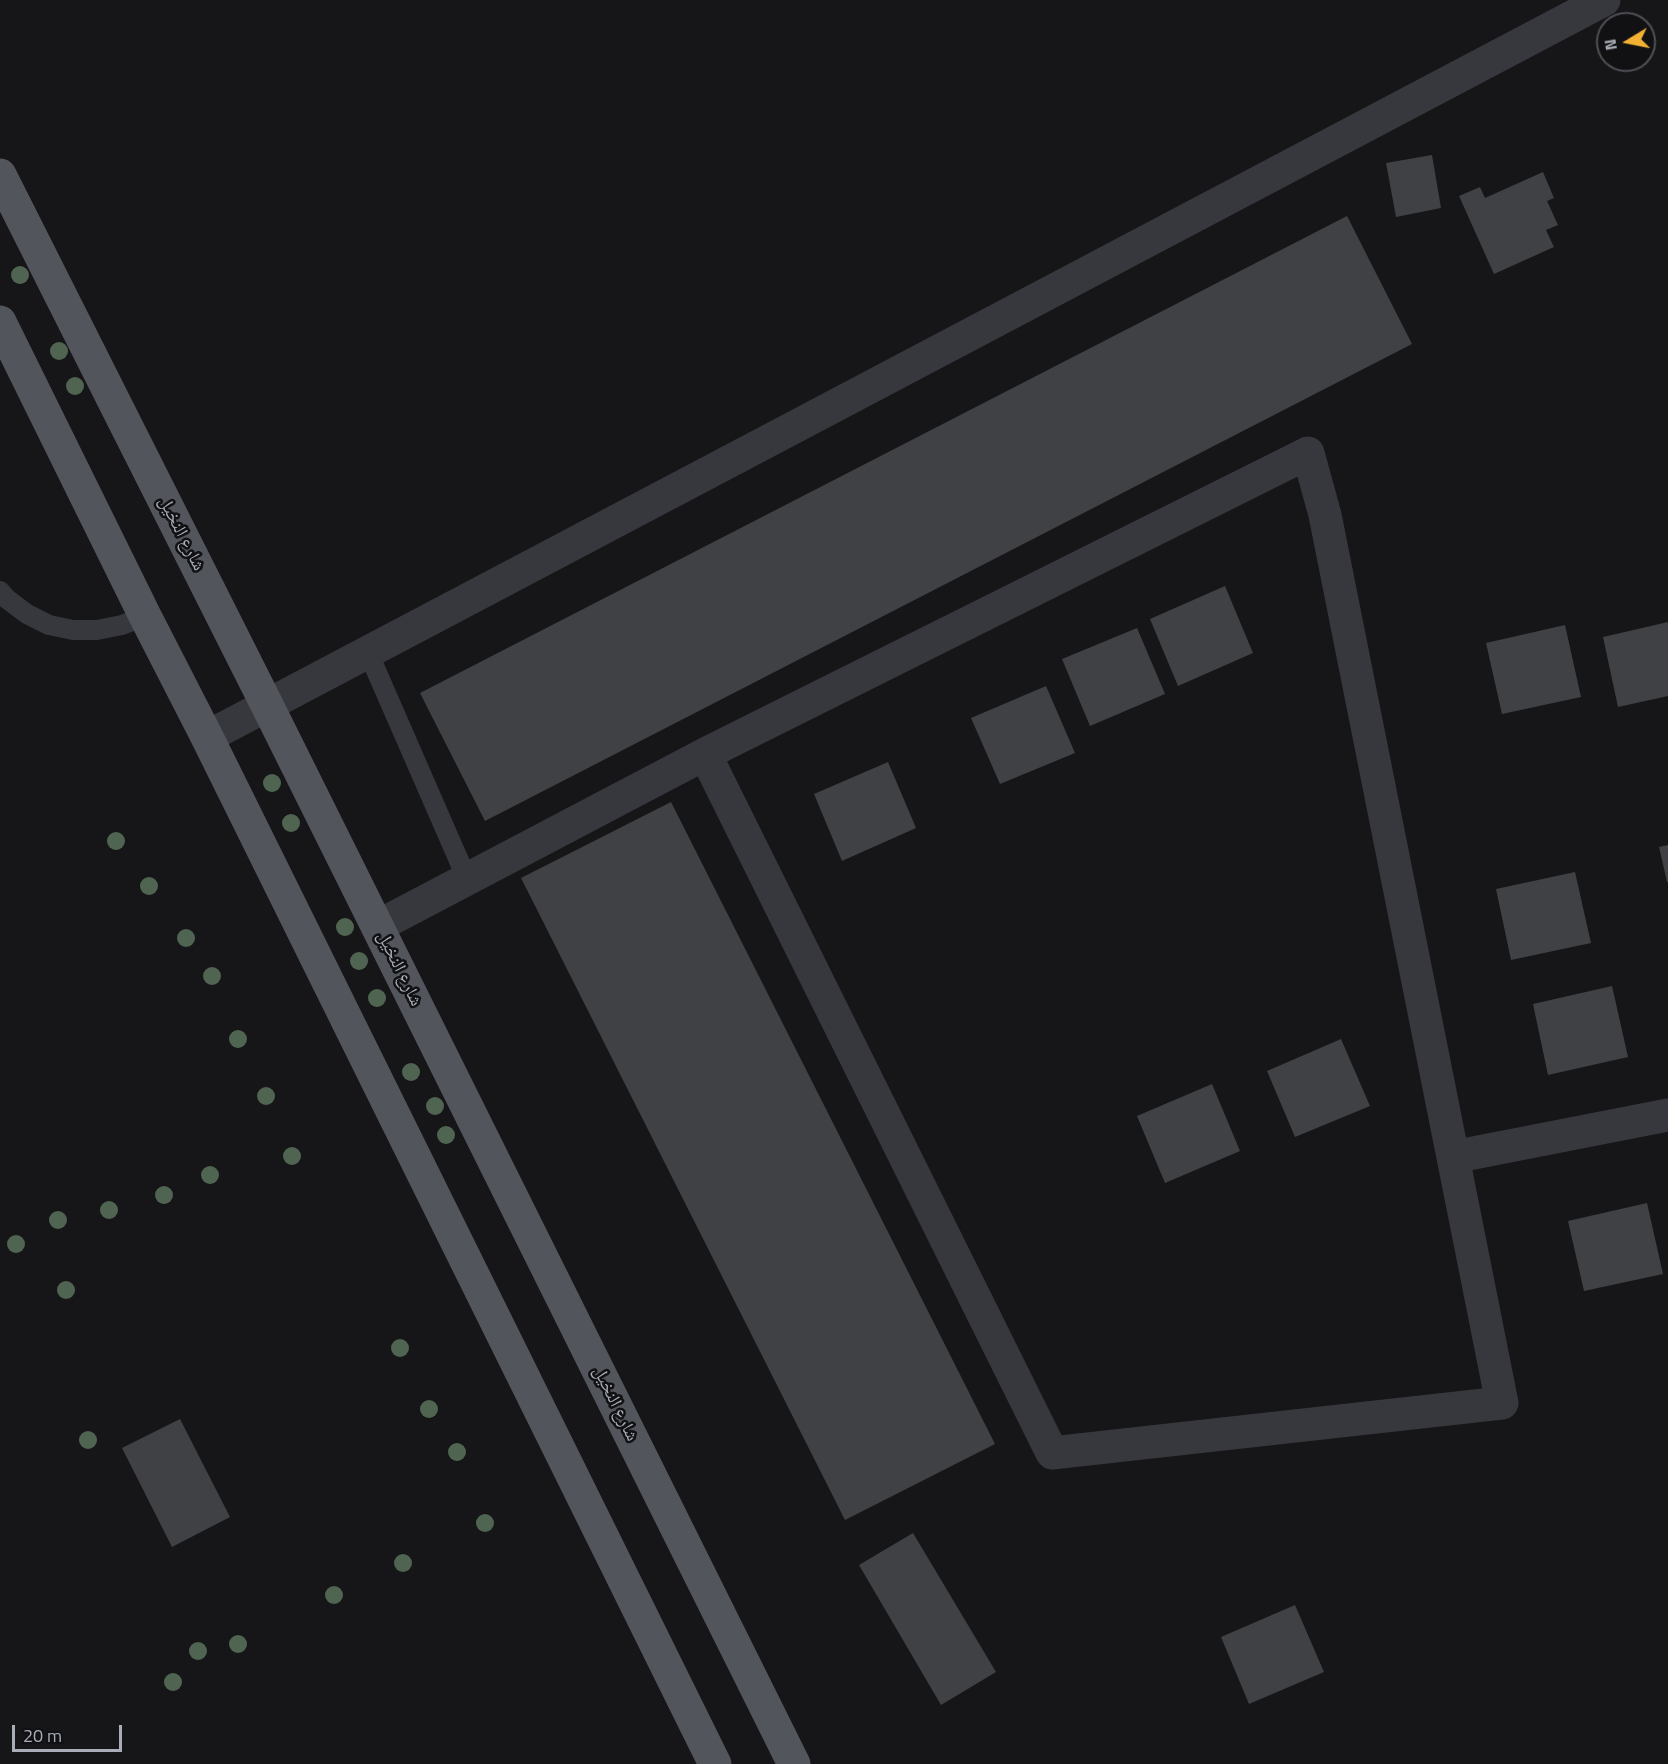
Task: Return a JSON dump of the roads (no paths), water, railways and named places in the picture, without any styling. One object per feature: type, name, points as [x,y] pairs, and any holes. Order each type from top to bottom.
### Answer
[{"type":"main road","name":"شارع النخيل","points":[[0,175],[378,926],[794,1764]]},
{"type":"main road","points":[[0,322],[715,1764]]},
{"type":"street","points":[[207,736],[1604,0]]},
{"type":"street","points":[[378,926],[705,754],[1308,453],[1325,515],[1502,1403],[1052,1453],[705,754]]},
{"type":"street","points":[[1453,1157],[1668,1115]]},
{"type":"lane","points":[[0,591],[27,614],[49,625],[73,630],[97,630],[122,626],[145,616]]},
{"type":"lane","points":[[368,652],[467,879]]}]
